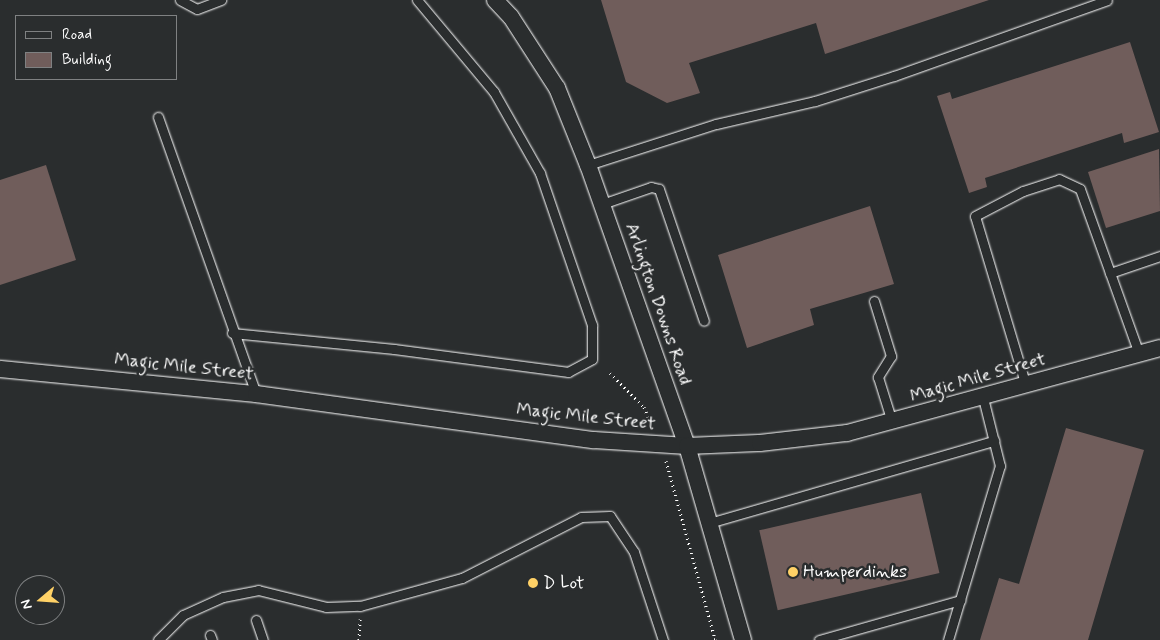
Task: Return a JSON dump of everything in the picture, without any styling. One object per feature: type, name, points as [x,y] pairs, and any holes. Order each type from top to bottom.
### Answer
[{"type":"street","name":"Arlington Downs Road","points":[[495,0],[511,17],[557,88],[588,165],[687,446],[743,640]]},
{"type":"street","name":"Magic Mile Street","points":[[0,369],[256,394],[568,437],[687,446],[808,438],[892,422],[1160,348]]},
{"type":"lane","points":[[180,0],[197,8],[221,0]]},
{"type":"lane","points":[[232,332],[394,349],[568,372],[592,358],[592,325],[540,173],[494,92],[417,0]]},
{"type":"lane","points":[[588,165],[716,124],[815,101],[894,76],[1107,0]]},
{"type":"lane","points":[[158,117],[232,332],[256,394]]},
{"type":"lane","points":[[1026,386],[975,216],[1024,191],[1059,179],[1080,189],[1139,354]]},
{"type":"lane","points":[[602,204],[651,187],[659,189],[704,321]]},
{"type":"lane","points":[[1110,273],[1160,256]]},
{"type":"lane","points":[[874,301],[891,356],[878,377],[892,422]]},
{"type":"lane","points":[[948,640],[1000,466],[983,398]]},
{"type":"lane","points":[[708,523],[994,441]]},
{"type":"lane","points":[[158,640],[183,615],[224,597],[258,590],[326,607],[360,606],[462,578],[581,517],[610,516],[634,552],[663,640]]},
{"type":"lane","points":[[819,640],[960,600]]},
{"type":"lane","points":[[256,620],[263,640]]},
{"type":"path","points":[[610,373],[644,407],[671,473],[715,639],[711,640]]},
{"type":"path","points":[[359,640],[360,606]]},
{"type":"building","points":[[601,0],[989,0],[825,54],[816,23],[689,63],[700,93],[667,103],[626,82]]},
{"type":"building","points":[[1130,42],[1159,132],[1124,143],[1122,133],[985,178],[987,187],[969,193],[937,96],[950,92],[952,99]]},
{"type":"building","points":[[1159,149],[1160,211],[1106,228],[1088,172]]},
{"type":"building","points":[[46,165],[76,260],[0,285],[0,180]]},
{"type":"building","points":[[870,206],[894,284],[810,309],[814,325],[747,348],[718,255]]},
{"type":"building","points":[[1066,428],[1144,450],[1088,640],[980,640],[999,578],[1019,584]]},
{"type":"building","points":[[921,493],[939,573],[778,610],[759,530]]},
{"type":"place","name":"Humperdinks","points":[[793,572]]},
{"type":"place","name":"D Lot","points":[[533,583]]}]
